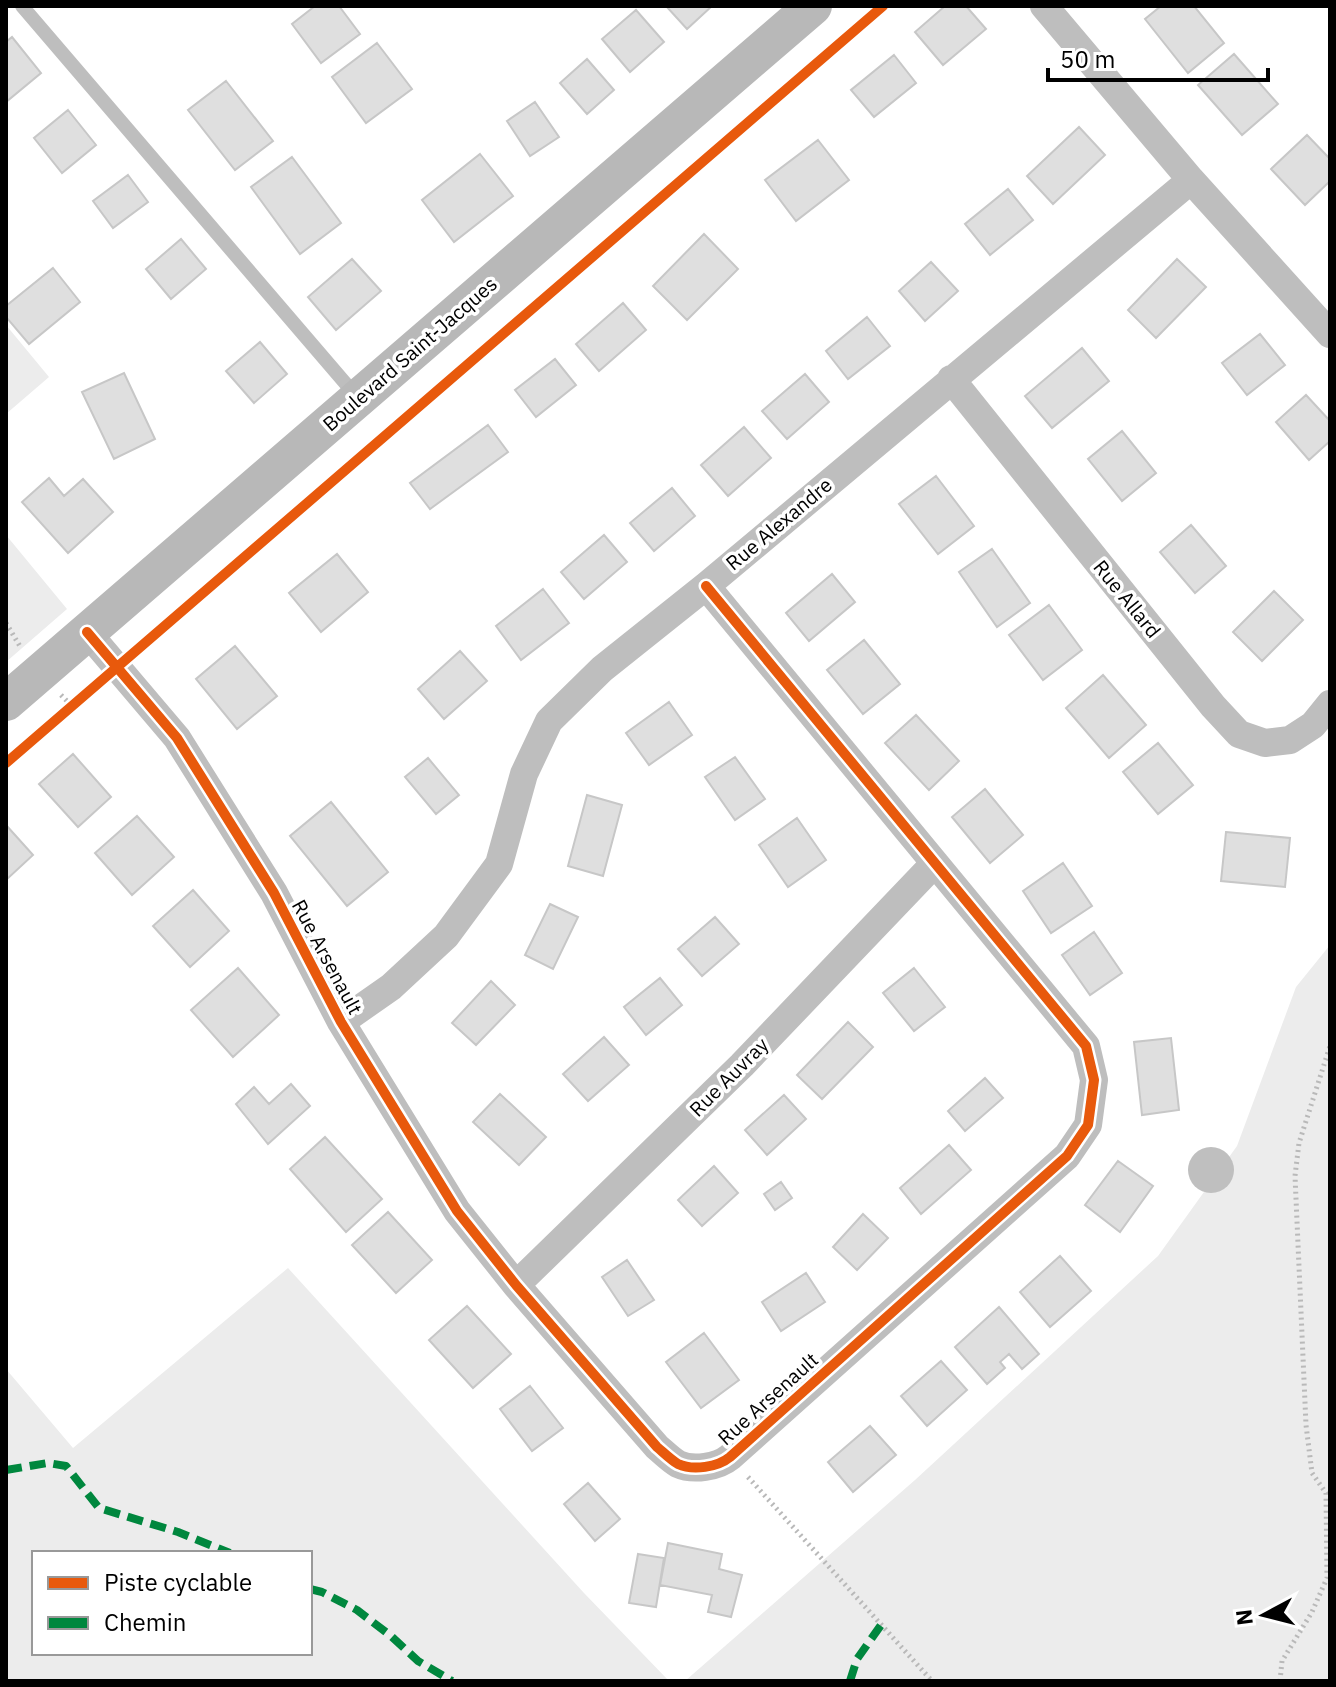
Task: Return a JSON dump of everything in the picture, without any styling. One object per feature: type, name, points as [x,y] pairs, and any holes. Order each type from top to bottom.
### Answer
[{"type":"street","name":"Boulevard Saint-Jacques","points":[[6,702],[813,6]]},
{"type":"street","points":[[1044,6],[1191,180],[1330,334]]},
{"type":"street","name":"Rue Alexandre","points":[[341,1022],[391,987],[446,936],[499,864],[524,774],[549,721],[602,669],[706,586],[1191,180]]},
{"type":"street","name":"Rue Allard","points":[[951,379],[1203,694],[1239,734],[1265,743],[1290,740],[1313,725],[1330,704]]},
{"type":"street","name":"Rue Arsenault","points":[[87,632],[177,738],[274,893],[341,1022],[457,1211],[516,1285],[657,1447],[679,1464],[702,1467],[726,1461],[1067,1156],[1088,1125],[1094,1080],[1086,1046],[706,586]]},
{"type":"street","name":"Rue Auvray","points":[[516,1285],[742,1065],[935,863]]},
{"type":"lane","points":[[22,6],[358,399]]},
{"type":"path","points":[[61,715],[116,668]]},
{"type":"path","points":[[1280,1681],[1282,1661],[1312,1612],[1327,1578],[1326,1493],[1312,1473],[1306,1425],[1295,1176],[1299,1143],[1330,1046]]},
{"type":"path","points":[[730,1457],[932,1681]]},
{"type":"shaded area","points":[[6,325],[49,377],[6,414]]},
{"type":"shaded area","points":[[6,535],[67,609],[6,662]]},
{"type":"shaded area","points":[[1330,945],[1330,1681],[685,1681],[915,1480],[1158,1256],[1237,1146],[1296,987]]},
{"type":"shaded area","points":[[1211,1147],[1227,1154],[1234,1170],[1227,1186],[1211,1193],[1195,1186],[1188,1170],[1195,1154]]},
{"type":"shaded area","points":[[288,1268],[584,1593],[669,1681],[6,1681],[6,1369],[73,1448]]},
{"type":"building","points":[[315,6],[339,6],[360,34],[321,63],[292,24]]},
{"type":"building","points":[[666,6],[712,6],[687,29]]},
{"type":"building","points":[[945,6],[966,6],[986,29],[943,65],[915,32]]},
{"type":"building","points":[[1161,6],[1194,6],[1224,43],[1188,73],[1145,19]]},
{"type":"building","points":[[636,10],[664,42],[630,72],[602,39]]},
{"type":"building","points":[[12,37],[41,73],[6,102],[6,42]]},
{"type":"building","points":[[377,43],[412,89],[366,123],[332,77]]},
{"type":"building","points":[[1234,54],[1278,104],[1242,135],[1198,85]]},
{"type":"building","points":[[894,55],[916,83],[874,117],[851,90]]},
{"type":"building","points":[[587,59],[614,90],[587,114],[560,83]]},
{"type":"building","points":[[226,81],[273,141],[235,170],[188,110]]},
{"type":"building","points":[[535,102],[559,137],[530,156],[507,121]]},
{"type":"building","points":[[68,110],[96,145],[62,173],[34,138]]},
{"type":"building","points":[[1079,127],[1105,155],[1053,204],[1027,176]]},
{"type":"building","points":[[1307,135],[1330,159],[1330,181],[1305,205],[1271,169]]},
{"type":"building","points":[[818,140],[849,180],[796,221],[765,180]]},
{"type":"building","points":[[480,154],[513,196],[454,242],[422,200]]},
{"type":"building","points":[[292,157],[341,223],[300,254],[251,187]]},
{"type":"building","points":[[128,175],[148,202],[113,228],[93,201]]},
{"type":"building","points":[[1008,189],[1033,220],[990,255],[965,224]]},
{"type":"building","points":[[704,234],[738,269],[687,320],[653,286]]},
{"type":"building","points":[[181,239],[206,269],[171,299],[146,269]]},
{"type":"building","points":[[352,259],[381,291],[336,330],[308,297]]},
{"type":"building","points":[[1177,259],[1206,287],[1156,338],[1128,310]]},
{"type":"building","points":[[931,262],[958,291],[925,321],[899,291]]},
{"type":"building","points":[[53,268],[80,302],[29,344],[6,317],[6,306]]},
{"type":"building","points":[[623,303],[646,330],[599,371],[576,344]]},
{"type":"building","points":[[867,317],[890,346],[848,379],[826,351]]},
{"type":"building","points":[[1260,334],[1285,365],[1247,395],[1222,363]]},
{"type":"building","points":[[260,342],[287,374],[254,403],[226,371]]},
{"type":"building","points":[[1082,348],[1109,381],[1052,428],[1025,396]]},
{"type":"building","points":[[555,359],[576,385],[536,417],[515,390]]},
{"type":"building","points":[[124,373],[155,439],[114,459],[82,392]]},
{"type":"building","points":[[805,374],[829,402],[787,439],[762,411]]},
{"type":"building","points":[[1306,395],[1330,421],[1330,441],[1309,460],[1276,422]]},
{"type":"building","points":[[488,425],[508,452],[430,509],[410,483]]},
{"type":"building","points":[[744,427],[771,458],[728,496],[701,465]]},
{"type":"building","points":[[1122,431],[1156,473],[1122,501],[1088,459]]},
{"type":"building","points":[[936,476],[974,526],[938,554],[899,504]]},
{"type":"building","points":[[49,478],[64,496],[83,479],[113,512],[68,553],[22,502]]},
{"type":"building","points":[[672,488],[695,516],[654,551],[630,523]]},
{"type":"building","points":[[1191,525],[1226,566],[1195,593],[1160,552]]},
{"type":"building","points":[[604,535],[627,562],[584,599],[561,572]]},
{"type":"building","points":[[992,549],[1030,603],[997,627],[959,572]]},
{"type":"building","points":[[337,554],[368,592],[321,632],[289,593]]},
{"type":"building","points":[[832,574],[855,602],[809,641],[786,613]]},
{"type":"building","points":[[543,589],[569,623],[521,660],[496,626]]},
{"type":"building","points":[[1274,591],[1303,620],[1262,661],[1233,632]]},
{"type":"building","points":[[1049,605],[1082,650],[1043,680],[1009,635]]},
{"type":"building","points":[[864,640],[900,684],[863,714],[827,670]]},
{"type":"building","points":[[235,646],[277,696],[237,729],[196,679]]},
{"type":"building","points":[[460,651],[487,681],[444,719],[418,689]]},
{"type":"building","points":[[1103,675],[1146,725],[1109,758],[1066,708]]},
{"type":"building","points":[[669,702],[692,735],[649,765],[626,733]]},
{"type":"building","points":[[916,715],[959,761],[929,790],[885,743]]},
{"type":"building","points":[[1158,743],[1193,785],[1158,814],[1123,772]]},
{"type":"building","points":[[73,754],[111,797],[78,827],[39,784]]},
{"type":"building","points":[[735,757],[765,799],[735,820],[705,777]]},
{"type":"building","points":[[428,758],[459,795],[436,814],[405,777]]},
{"type":"building","points":[[985,789],[1023,835],[990,863],[952,817]]},
{"type":"building","points":[[587,795],[622,805],[603,876],[568,866]]},
{"type":"building","points":[[331,802],[388,872],[347,906],[290,836]]},
{"type":"building","points":[[137,816],[174,857],[132,895],[95,853]]},
{"type":"building","points":[[797,818],[826,860],[788,887],[759,845]]},
{"type":"building","points":[[6,825],[33,855],[6,880]]},
{"type":"building","points":[[1226,832],[1290,838],[1285,887],[1221,881]]},
{"type":"building","points":[[1063,863],[1092,906],[1051,933],[1023,891]]},
{"type":"building","points":[[193,890],[229,931],[190,967],[153,926]]},
{"type":"building","points":[[550,904],[578,917],[553,969],[525,955]]},
{"type":"building","points":[[715,917],[739,944],[702,976],[678,949]]},
{"type":"building","points":[[1094,932],[1122,973],[1090,995],[1062,955]]},
{"type":"building","points":[[238,968],[279,1015],[233,1057],[191,1010]]},
{"type":"building","points":[[914,968],[945,1007],[914,1031],[883,993]]},
{"type":"building","points":[[660,978],[682,1005],[646,1035],[624,1007]]},
{"type":"building","points":[[491,981],[515,1005],[476,1045],[452,1023]]},
{"type":"building","points":[[848,1022],[873,1047],[822,1099],[797,1075]]},
{"type":"building","points":[[604,1037],[629,1065],[588,1101],[563,1074]]},
{"type":"building","points":[[1171,1038],[1179,1110],[1142,1115],[1134,1042]]},
{"type":"building","points":[[985,1078],[1003,1098],[965,1131],[948,1111]]},
{"type":"building","points":[[291,1084],[310,1106],[268,1144],[236,1104],[254,1087],[269,1104]]},
{"type":"building","points":[[500,1094],[546,1137],[519,1165],[473,1122]]},
{"type":"building","points":[[784,1095],[806,1119],[767,1155],[745,1130]]},
{"type":"building","points":[[325,1137],[382,1199],[346,1232],[290,1169]]},
{"type":"building","points":[[949,1145],[971,1170],[921,1214],[900,1188]]},
{"type":"building","points":[[1118,1161],[1153,1186],[1120,1232],[1085,1205]]},
{"type":"building","points":[[714,1166],[738,1193],[702,1226],[678,1200]]},
{"type":"building","points":[[781,1182],[792,1198],[775,1210],[764,1194]]},
{"type":"building","points":[[388,1212],[432,1260],[396,1293],[352,1245]]},
{"type":"building","points":[[863,1214],[888,1238],[857,1270],[833,1247]]},
{"type":"building","points":[[1060,1256],[1091,1291],[1050,1327],[1020,1292]]},
{"type":"building","points":[[627,1260],[654,1300],[628,1316],[602,1277]]},
{"type":"building","points":[[806,1273],[825,1302],[781,1331],[762,1302]]},
{"type":"building","points":[[467,1306],[511,1354],[473,1388],[429,1340]]},
{"type":"building","points":[[999,1307],[1039,1354],[1022,1369],[1009,1354],[1000,1362],[1005,1368],[987,1384],[955,1347]]},
{"type":"building","points":[[704,1333],[739,1380],[701,1408],[666,1362]]},
{"type":"building","points":[[941,1361],[967,1390],[927,1426],[901,1396]]},
{"type":"building","points":[[530,1386],[563,1428],[532,1451],[500,1409]]},
{"type":"building","points":[[870,1426],[896,1455],[853,1492],[828,1462]]},
{"type":"building","points":[[588,1483],[620,1519],[595,1541],[564,1504]]},
{"type":"building","points":[[668,1543],[722,1554],[719,1569],[742,1575],[731,1617],[708,1612],[712,1595],[660,1585]]},
{"type":"building","points":[[638,1554],[664,1558],[656,1607],[629,1603]]},
{"type":"marked path","points":[[6,1470],[48,1463],[66,1466],[99,1508],[178,1532],[225,1551]]},
{"type":"marked path","points":[[312,1590],[357,1610],[418,1661],[452,1681]]},
{"type":"marked path","points":[[850,1681],[857,1659],[881,1625]]},
{"type":"cycle path","points":[[6,763],[883,6]]},
{"type":"cycle path","points":[[87,632],[177,738],[274,893],[341,1022],[457,1211],[516,1285],[657,1447],[678,1464],[705,1467],[730,1457],[1067,1156],[1088,1125],[1094,1080],[1086,1046],[706,586]]}]
